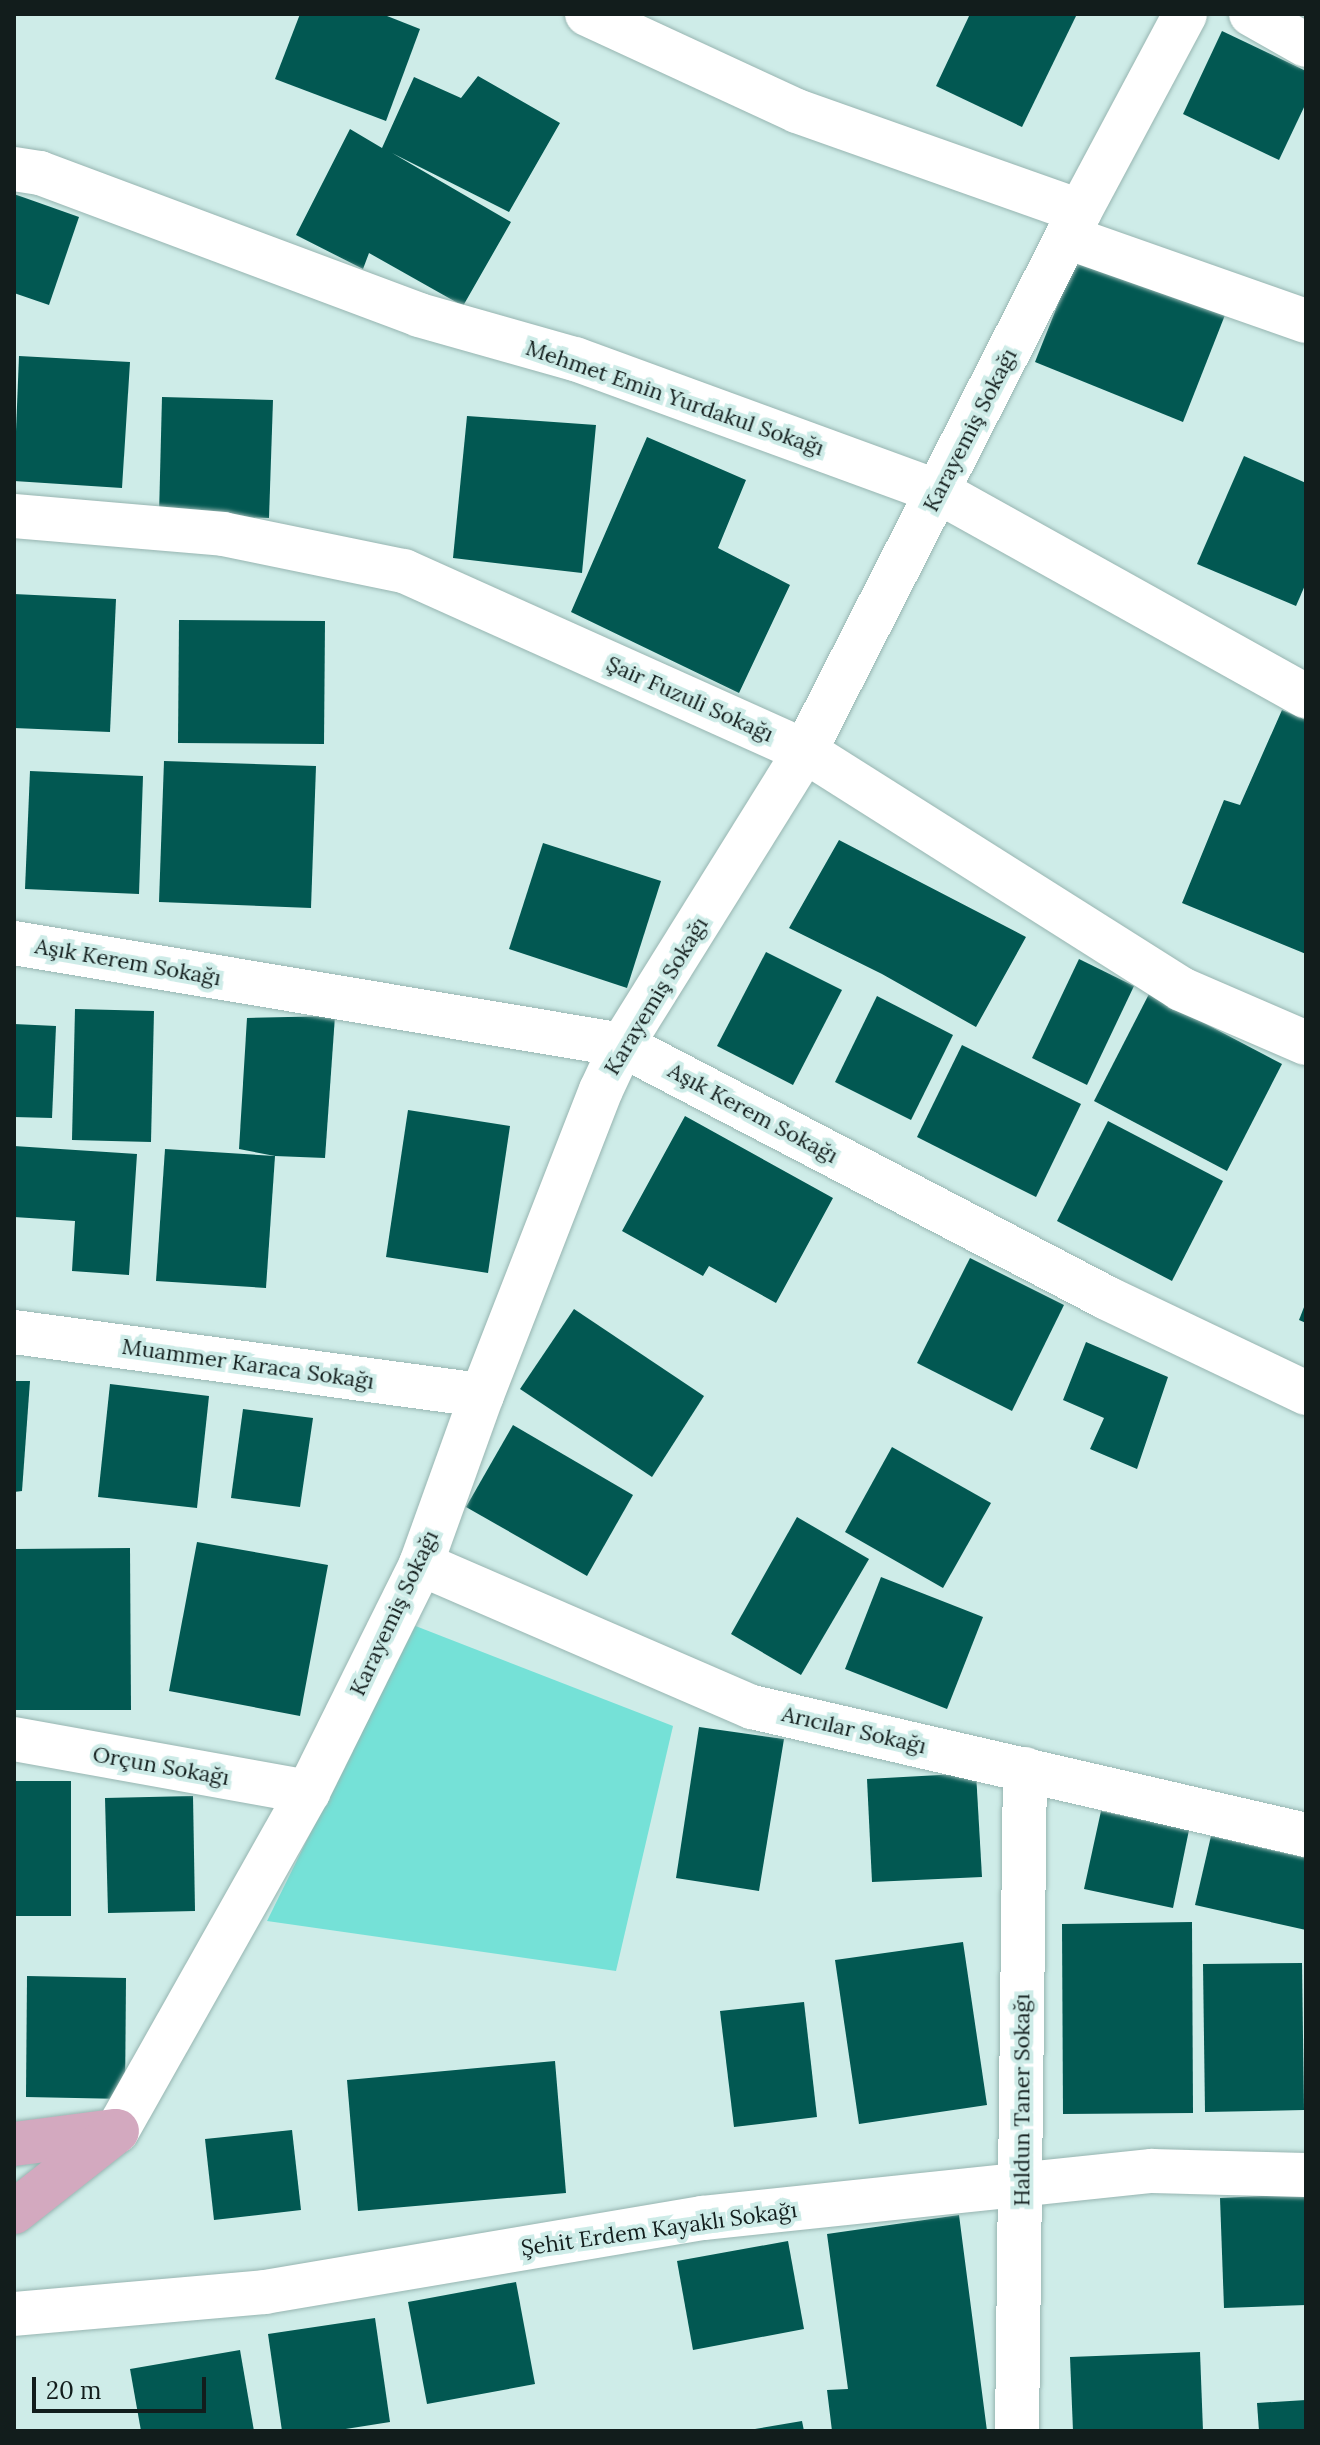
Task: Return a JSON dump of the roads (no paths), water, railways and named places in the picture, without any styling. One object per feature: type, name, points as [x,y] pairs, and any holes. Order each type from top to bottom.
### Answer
[{"type":"main road","points":[[14,2144],[117,2131]]},
{"type":"main road","points":[[14,2212],[117,2131]]},
{"type":"street","name":"Karayemiş Sokağı","points":[[117,2131],[308,1792],[421,1564],[482,1395],[601,1090],[622,1045],[805,751],[1074,224],[1185,14]]},
{"type":"street","points":[[1251,14],[1306,45]]},
{"type":"street","points":[[614,20],[797,111],[1306,321]]},
{"type":"street","name":"Mehmet Emin Yurdakul Sokağı","points":[[14,169],[40,173],[419,315],[575,359],[939,492],[1306,696]]},
{"type":"street","name":"Şair Fuzuli Sokağı","points":[[14,516],[223,534],[404,571],[805,751],[1181,989],[1306,1043]]},
{"type":"street","name":"Aşık Kerem Sokağı","points":[[14,943],[622,1045],[1107,1298],[1306,1393]]},
{"type":"street","name":"Muammer Karaca Sokağı","points":[[14,1332],[482,1395]]},
{"type":"street","name":"Arıcılar Sokağı","points":[[421,1564],[752,1707],[1306,1835]]},
{"type":"street","name":"Orçun Sokağı","points":[[14,1739],[308,1792]]},
{"type":"street","name":"Haldun Taner Sokağı","points":[[1017,2431],[1025,1769]]},
{"type":"street","name":"Şehit Erdem Kayaklı Sokağı","points":[[14,2314],[265,2292],[703,2218],[1152,2171],[1306,2175]]}]
